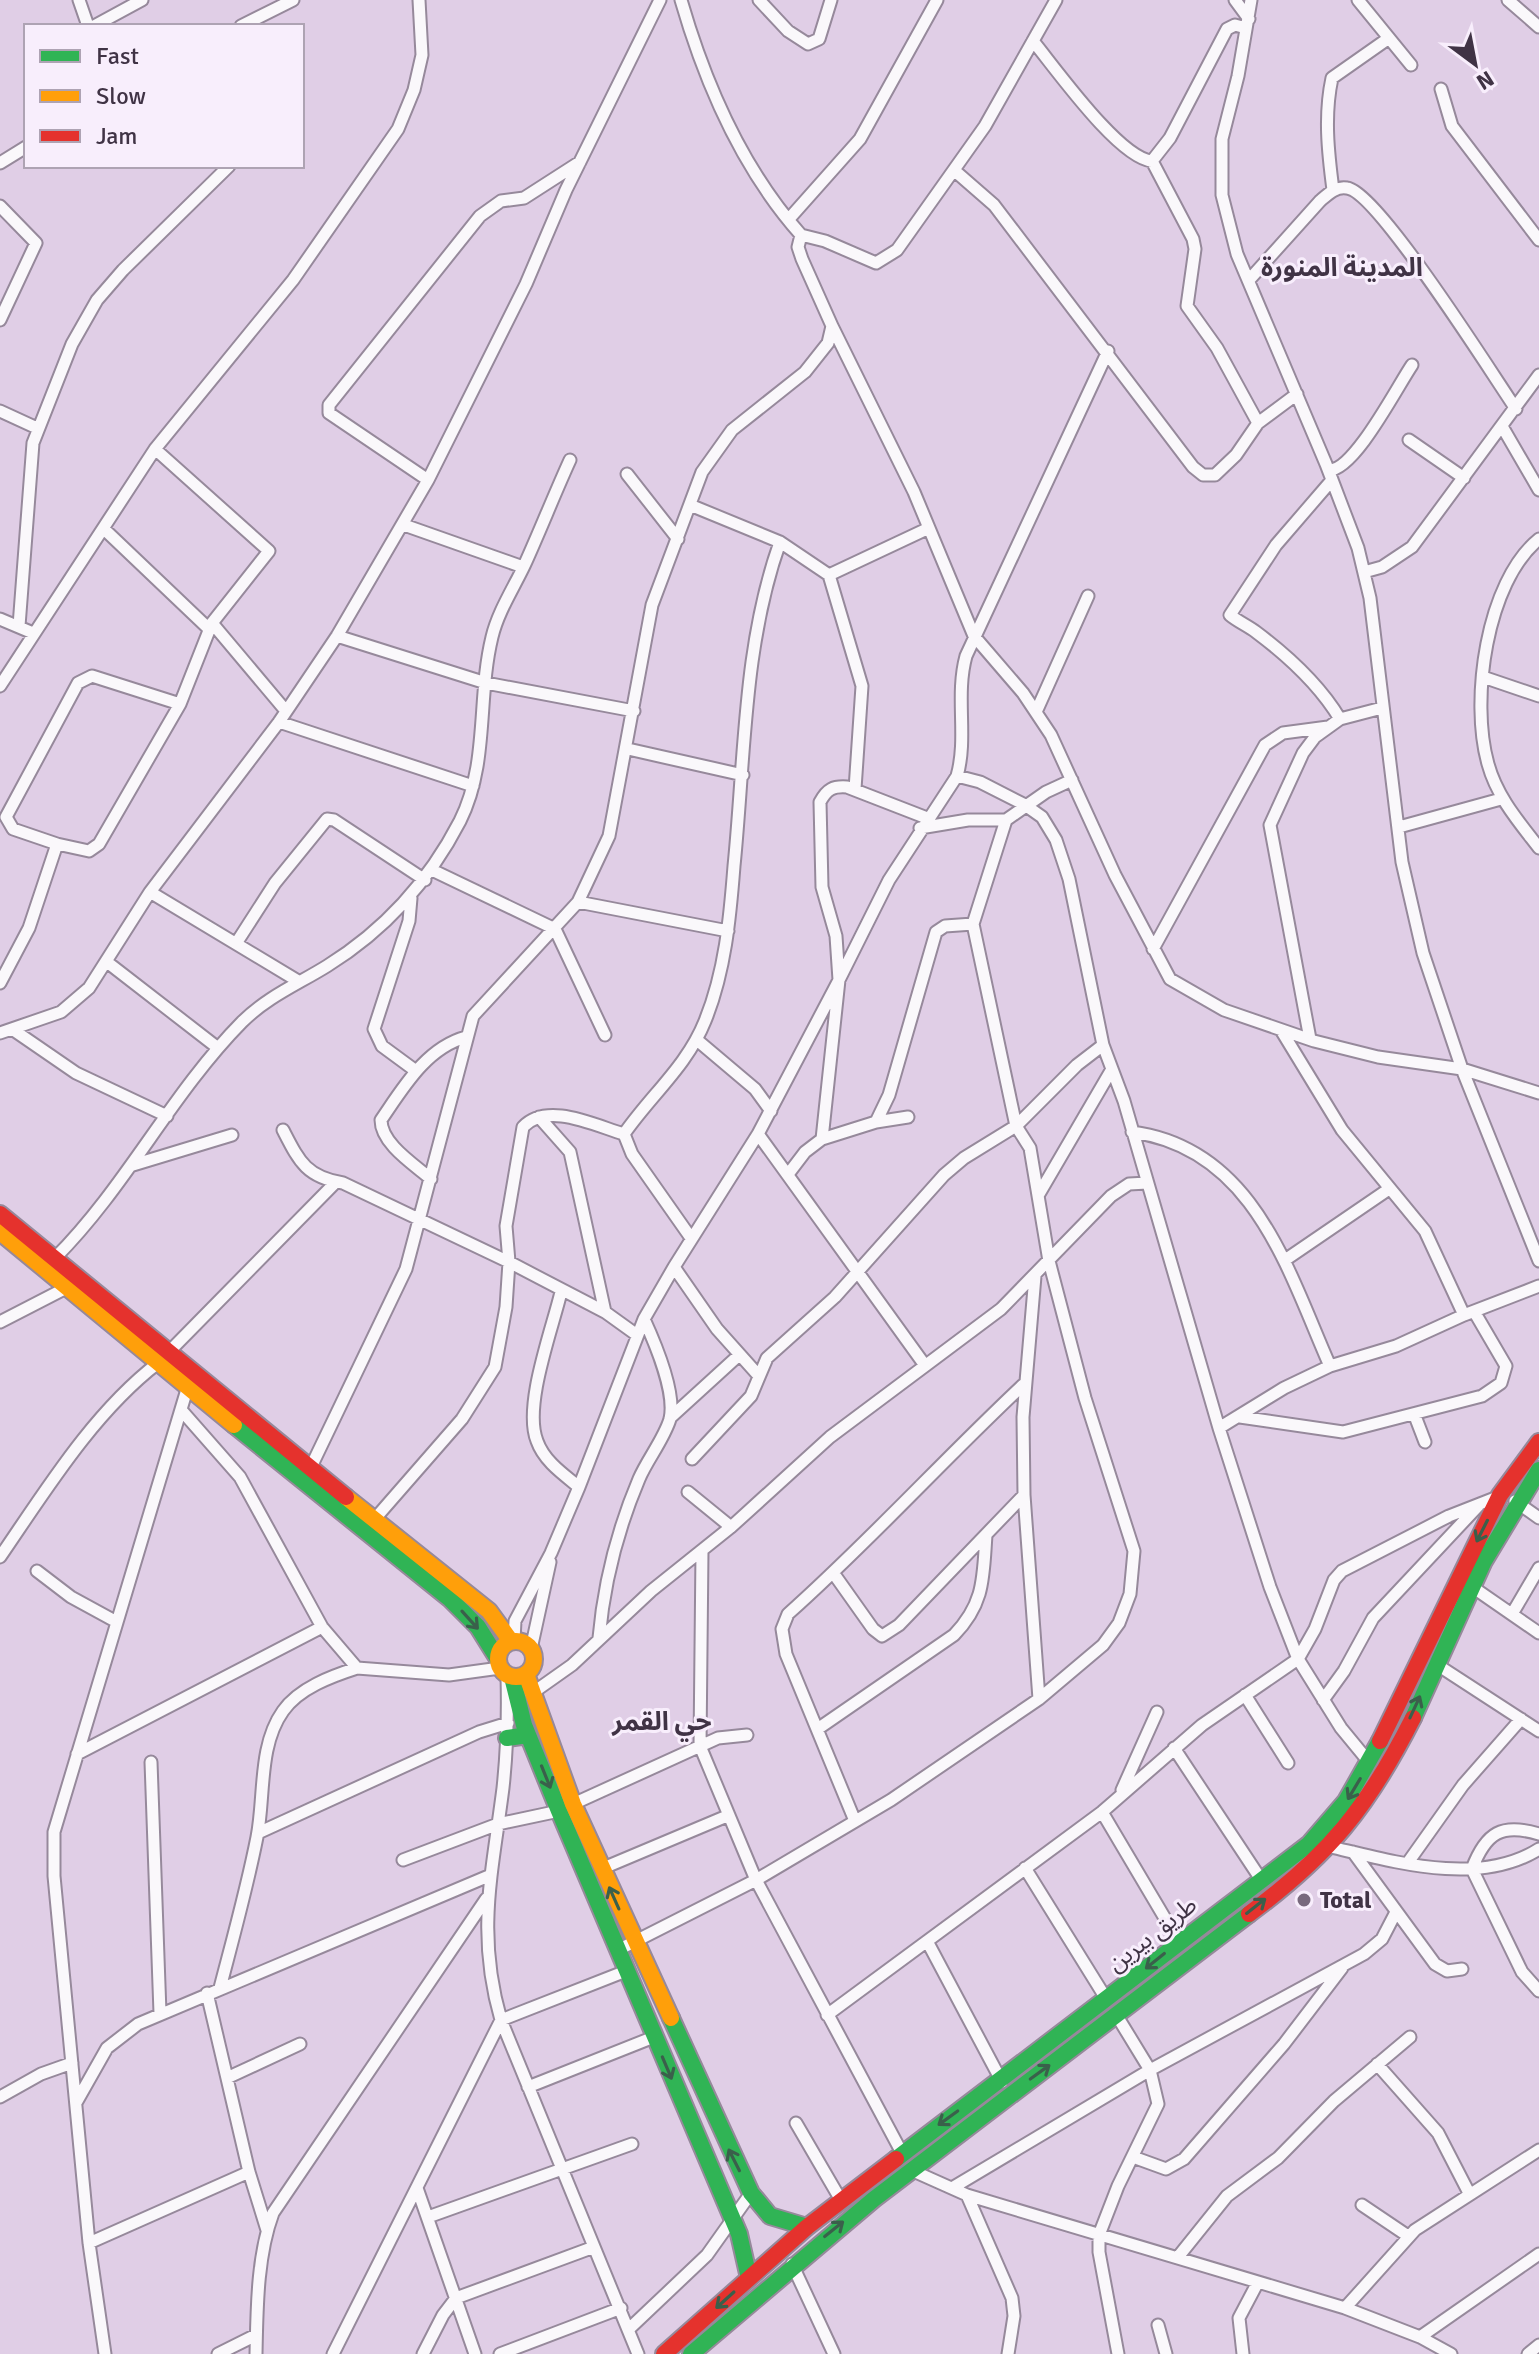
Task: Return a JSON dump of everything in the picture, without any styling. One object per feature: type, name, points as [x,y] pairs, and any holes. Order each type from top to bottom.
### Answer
[{"type":"street","points":[[79,0],[90,24]]},
{"type":"street","points":[[95,24],[142,0]]},
{"type":"street","points":[[248,24],[293,0]]},
{"type":"street","points":[[0,686],[155,449],[293,280],[398,129],[414,90],[422,55],[419,0]]},
{"type":"street","points":[[6,1031],[61,1012],[89,988],[150,892],[279,722],[337,636],[428,480],[526,284],[580,162],[660,0]]},
{"type":"street","points":[[681,0],[720,106],[788,220],[801,235],[825,241],[868,261],[883,261],[897,250],[955,171],[1056,0]]},
{"type":"street","points":[[759,0],[788,31],[808,44],[819,39],[831,0]]},
{"type":"street","points":[[788,220],[860,139],[937,0]]},
{"type":"street","points":[[1235,0],[1248,24]]},
{"type":"street","points":[[1251,0],[1222,139],[1221,169],[1228,223],[1330,475],[1364,572],[1402,862],[1423,953],[1462,1069],[1539,1261]]},
{"type":"street","points":[[1358,0],[1411,65]]},
{"type":"street","points":[[1508,0],[1539,27]]},
{"type":"street","points":[[1152,161],[1170,138],[1227,29],[1248,24]]},
{"type":"street","points":[[1333,190],[1327,130],[1332,78],[1389,38]]},
{"type":"street","points":[[1033,41],[1114,138],[1133,156],[1152,161],[1193,239],[1195,249],[1187,306],[1217,348],[1258,423]]},
{"type":"street","points":[[1441,89],[1452,126],[1539,240]]},
{"type":"street","points":[[0,163],[24,148]]},
{"type":"street","points":[[428,480],[329,413],[329,405],[480,216],[501,201],[524,198],[580,162]]},
{"type":"street","points":[[19,626],[29,474],[37,428],[72,344],[97,300],[227,168]]},
{"type":"street","points":[[955,171],[994,205],[1108,351],[1193,467],[1203,475],[1215,475],[1225,467],[1258,423],[1297,394]]},
{"type":"street","points":[[1249,280],[1333,190],[1345,187],[1356,191],[1390,225],[1516,409]]},
{"type":"street","points":[[0,206],[36,243],[0,320]]},
{"type":"street","points":[[801,235],[798,247],[802,259],[929,528],[974,636],[1036,712],[1170,979],[1187,992],[1310,1039],[1378,1057],[1462,1069],[1539,1093]]},
{"type":"street","points":[[310,1469],[397,1290],[431,1179],[473,1016],[578,902],[609,836],[628,749],[652,605],[702,472],[719,446],[745,418],[805,372],[828,343],[832,326]]},
{"type":"street","points":[[807,2227],[770,2216],[751,2193],[601,1869],[522,1729],[501,1649],[512,1640],[515,1621],[551,1553],[644,1319],[771,1111],[889,880],[957,776],[962,758],[960,686],[974,636],[1108,351]]},
{"type":"street","points":[[1340,719],[1322,692],[1301,670],[1256,632],[1230,615],[1276,545],[1330,475],[1341,469],[1355,452],[1412,365]]},
{"type":"street","points":[[1364,572],[1382,567],[1412,547],[1503,428],[1539,375]]},
{"type":"street","points":[[0,411],[37,428]]},
{"type":"street","points":[[1503,428],[1539,490]]},
{"type":"street","points":[[1409,440],[1464,478]]},
{"type":"street","points":[[155,449],[269,551],[210,626],[180,704],[99,844],[89,851],[13,829],[6,817],[78,683],[92,676],[180,704]]},
{"type":"street","points":[[55,1258],[109,1199],[218,1048],[256,1008],[356,945],[411,898],[428,875],[462,817],[473,786],[479,762],[492,635],[570,460]]},
{"type":"street","points":[[627,474],[678,539]]},
{"type":"street","points":[[690,505],[780,542],[829,575],[862,686],[855,789]]},
{"type":"street","points":[[404,525],[523,567]]},
{"type":"street","points":[[829,575],[929,528]]},
{"type":"street","points":[[104,529],[210,626],[286,711]]},
{"type":"street","points":[[1539,539],[1522,553],[1503,589],[1483,661],[1481,715],[1487,763],[1501,799],[1539,848]]},
{"type":"street","points":[[624,1134],[675,1074],[697,1040],[715,994],[728,931],[753,638],[780,542]]},
{"type":"street","points":[[1036,712],[1088,596]]},
{"type":"street","points":[[0,619],[33,633]]},
{"type":"street","points":[[337,636],[486,683],[634,711]]},
{"type":"street","points":[[1483,677],[1539,696]]},
{"type":"street","points":[[1310,1039],[1270,825],[1303,753],[1340,719],[1382,708]]},
{"type":"street","points":[[279,722],[473,786]]},
{"type":"street","points":[[1153,949],[1265,745],[1283,733],[1329,726]]},
{"type":"street","points":[[628,749],[743,775]]},
{"type":"street","points":[[957,776],[980,782],[1025,805],[1048,825],[1062,856],[1103,1045],[1270,1587],[1298,1659],[1349,1740],[1369,1762]]},
{"type":"street","points":[[618,1950],[756,1880],[855,1821],[1039,1699],[1103,1645],[1119,1623],[1130,1594],[1134,1551],[1085,1398],[1049,1261],[1030,1148],[1016,1126],[973,924],[1006,820],[1025,805],[1072,780]]},
{"type":"street","points":[[822,1139],[839,980],[836,936],[822,887],[820,802],[834,786],[855,789],[924,823],[1006,820]]},
{"type":"street","points":[[1399,827],[1501,799]]},
{"type":"street","points":[[237,942],[275,883],[327,819],[334,820],[428,875],[555,929],[605,1035]]},
{"type":"street","points":[[0,983],[29,928],[57,844]]},
{"type":"street","points":[[150,892],[298,981]]},
{"type":"street","points":[[411,898],[409,921],[374,1029],[382,1046],[416,1071]]},
{"type":"street","points":[[578,902],[728,931]]},
{"type":"street","points":[[876,1122],[889,1095],[936,932],[945,926],[973,924]]},
{"type":"street","points":[[107,962],[218,1048]]},
{"type":"street","points":[[1240,1417],[1343,1432],[1415,1416],[1482,1396],[1501,1383],[1505,1374],[1504,1360],[1470,1314],[1425,1231],[1342,1130],[1281,1030]]},
{"type":"street","points":[[6,1031],[76,1073],[167,1116]]},
{"type":"street","points":[[431,1179],[395,1147],[381,1126],[381,1120],[416,1071],[449,1043],[466,1037]]},
{"type":"street","points":[[697,1040],[755,1089],[771,1111]]},
{"type":"street","points":[[692,1459],[751,1396],[767,1358],[857,1273],[954,1167],[1016,1126],[1077,1065],[1103,1045]]},
{"type":"street","points":[[1039,1194],[1112,1069]]},
{"type":"street","points":[[373,1521],[462,1419],[495,1367],[509,1262],[506,1226],[523,1127],[539,1117],[558,1115],[624,1134]]},
{"type":"street","points":[[539,1117],[570,1152],[605,1312]]},
{"type":"street","points":[[789,1173],[805,1152],[822,1139],[876,1122],[908,1117]]},
{"type":"street","points":[[283,1130],[303,1166],[509,1262],[561,1292],[605,1312],[637,1335]]},
{"type":"street","points":[[1132,1132],[1157,1136],[1184,1149],[1237,1187],[1260,1215],[1285,1260],[1330,1366]]},
{"type":"street","points":[[624,1134],[632,1154],[691,1238]]},
{"type":"street","points":[[758,1134],[924,1364]]},
{"type":"street","points":[[133,1165],[232,1135]]},
{"type":"street","points":[[0,1557],[61,1470],[134,1382],[162,1358],[336,1182]]},
{"type":"street","points":[[638,2354],[630,2328],[501,2020],[489,1977],[486,1899],[498,1824],[531,1694],[559,1676],[830,1437],[1001,1309],[1111,1196],[1129,1184],[1147,1183]]},
{"type":"street","points":[[1285,1260],[1389,1189]]},
{"type":"street","points":[[0,1214],[55,1258],[190,1382],[450,1599],[478,1627],[508,1671],[531,1694]]},
{"type":"street","points":[[0,1232],[162,1358]]},
{"type":"street","points":[[674,1267],[738,1356],[759,1376]]},
{"type":"street","points":[[1035,1275],[1023,1385],[1024,1495],[1039,1699]]},
{"type":"street","points":[[1219,1428],[1284,1388],[1330,1366],[1396,1346],[1539,1286]]},
{"type":"street","points":[[0,1322],[68,1287]]},
{"type":"street","points":[[561,1292],[539,1383],[533,1429],[546,1458],[579,1487]]},
{"type":"street","points":[[644,1319],[660,1358],[670,1418]]},
{"type":"street","points":[[599,1638],[607,1576],[618,1534],[644,1467],[670,1418],[738,1356]]},
{"type":"street","points":[[190,1382],[310,1469],[489,1611],[512,1640],[531,1649]]},
{"type":"street","points":[[105,2354],[89,2243],[53,1864],[54,1832],[115,1621],[190,1382]]},
{"type":"street","points":[[855,1821],[786,1654],[782,1629],[788,1614],[834,1574],[929,1474],[1023,1385]]},
{"type":"street","points":[[182,1411],[240,1477],[322,1627],[357,1668]]},
{"type":"street","points":[[1415,1416],[1425,1442]]},
{"type":"street","name":"طريق بيرين","points":[[664,2354],[807,2227],[1262,1881],[1327,1826],[1369,1762],[1539,1442]]},
{"type":"street","name":"طريق بيرين","points":[[691,2354],[792,2264],[1010,2094],[1117,2016],[1331,1847],[1373,1793],[1436,1664],[1508,1498],[1539,1470]]},
{"type":"street","points":[[688,1492],[731,1527]]},
{"type":"street","points":[[834,1574],[873,1629],[882,1636],[899,1625],[1024,1495]]},
{"type":"street","points":[[827,2015],[1102,1812],[1174,1748],[1298,1659],[1338,1575],[1482,1502],[1508,1498],[1539,1518]]},
{"type":"street","points":[[1323,1700],[1344,1671],[1373,1618],[1482,1502]]},
{"type":"street","points":[[819,1728],[954,1635],[972,1615],[983,1576],[986,1535]]},
{"type":"street","points":[[702,1551],[700,1746],[756,1880],[902,2153]]},
{"type":"street","points":[[220,1988],[258,1833],[264,1770],[276,1725],[284,1709],[331,1676],[357,1668],[449,1675],[508,1671],[534,1663],[531,1649],[551,1553]]},
{"type":"street","points":[[1512,1614],[1539,1568]]},
{"type":"street","points":[[37,1571],[71,1597],[115,1621]]},
{"type":"street","points":[[1471,1586],[1539,1633]]},
{"type":"street","points":[[77,1754],[322,1627]]},
{"type":"street","points":[[1436,1664],[1539,1731]]},
{"type":"street","points":[[1245,1695],[1288,1763]]},
{"type":"street","points":[[1121,1795],[1157,1712]]},
{"type":"street","points":[[1409,1861],[1463,1785],[1521,1719]]},
{"type":"street","points":[[258,1833],[479,1732],[522,1729]]},
{"type":"street","points":[[403,1860],[498,1824],[566,1808],[718,1738],[747,1735]]},
{"type":"street","points":[[1174,1748],[1262,1881]]},
{"type":"street","points":[[151,1762],[160,2013]]},
{"type":"street","points":[[566,1808],[626,1971],[745,2251],[749,2278]]},
{"type":"street","points":[[1102,1812],[1179,1942]]},
{"type":"street","points":[[601,1869],[727,1816]]},
{"type":"street","points":[[1539,1834],[1515,1828],[1501,1830],[1480,1850],[1472,1869],[1522,1972],[1539,1991]]},
{"type":"street","points":[[1331,1847],[1472,1869],[1503,1867],[1539,1849]]},
{"type":"street","points":[[1353,1852],[1395,1914],[1439,1968],[1462,1969]]},
{"type":"street","points":[[1025,1868],[1107,2000]]},
{"type":"street","points":[[76,2102],[107,2048],[160,2013],[491,1875]]},
{"type":"street","points":[[256,2354],[267,2230],[283,2196],[486,1899]]},
{"type":"street","points":[[952,2188],[1150,2070],[1374,1947],[1395,1914]]},
{"type":"street","points":[[927,1941],[999,2079],[1010,2094]]},
{"type":"street","points":[[1133,2157],[1166,2169],[1184,2159],[1284,2044],[1345,1964]]},
{"type":"street","points":[[333,2354],[501,2020],[626,1971]]},
{"type":"street","points":[[207,1993],[249,2172],[267,2230]]},
{"type":"street","points":[[1117,2016],[1150,2070],[1158,2104],[1099,2235],[1099,2252],[1118,2354]]},
{"type":"street","points":[[528,2087],[654,2037]]},
{"type":"street","points":[[1178,2257],[1227,2196],[1278,2158],[1410,2037]]},
{"type":"street","points":[[229,2077],[300,2044]]},
{"type":"street","points":[[0,2097],[41,2074],[72,2063]]},
{"type":"street","points":[[1377,2064],[1444,2141],[1469,2193]]},
{"type":"street","points":[[796,2123],[842,2202]]},
{"type":"street","points":[[428,2217],[632,2144]]},
{"type":"street","points":[[1345,2308],[1408,2236],[1469,2193],[1539,2150]]},
{"type":"street","points":[[911,2170],[967,2195],[1345,2308],[1420,2337],[1451,2354]]},
{"type":"street","points":[[89,2243],[249,2172]]},
{"type":"street","points":[[417,2188],[475,2354]]},
{"type":"street","points":[[630,2328],[692,2271],[733,2222],[751,2193]]},
{"type":"street","points":[[967,2195],[1012,2298],[1014,2316],[1008,2354]]},
{"type":"street","points":[[1362,2205],[1408,2236]]},
{"type":"street","points":[[423,2354],[443,2315],[456,2298],[594,2247]]},
{"type":"street","points":[[1420,2337],[1539,2254]]},
{"type":"street","points":[[792,2264],[834,2354]]},
{"type":"street","points":[[1243,2354],[1239,2318],[1258,2282]]},
{"type":"street","points":[[500,2354],[621,2308]]},
{"type":"street","points":[[1158,2325],[1166,2354]]},
{"type":"street","points":[[218,2354],[256,2335]]},
{"type":"street","points":[[1528,2354],[1539,2345]]},
{"type":"traffic: fast","points":[[234,1425],[450,1599],[478,1627],[498,1659]]},
{"type":"traffic: fast","points":[[1413,1718],[1484,1561],[1539,1470]]},
{"type":"traffic: fast","points":[[512,1677],[524,1725],[559,1811],[739,2234],[749,2278]]},
{"type":"traffic: fast","points":[[507,1738],[528,1735]]},
{"type":"traffic: fast","points":[[896,2159],[1309,1844],[1346,1801],[1380,1741]]},
{"type":"traffic: fast","points":[[691,2354],[874,2199],[1249,1914]]},
{"type":"traffic: fast","points":[[671,2018],[751,2193],[770,2216],[807,2227]]},
{"type":"traffic: slow","points":[[0,1232],[234,1425]]},
{"type":"traffic: slow","points":[[346,1497],[489,1611],[510,1640]]},
{"type":"traffic: slow","points":[[516,1641],[529,1646],[534,1659],[529,1672],[516,1677],[503,1672],[498,1659],[503,1646],[516,1641]]},
{"type":"traffic: slow","points":[[526,1674],[573,1804],[671,2018]]},
{"type":"traffic: jam","points":[[0,1214],[346,1497]]},
{"type":"traffic: jam","points":[[1380,1741],[1500,1495],[1539,1442]]},
{"type":"traffic: jam","points":[[1249,1914],[1302,1871],[1344,1827],[1380,1778],[1413,1718]]},
{"type":"traffic: jam","points":[[664,2354],[807,2227],[896,2159]]},
{"type":"place","name":"Total","points":[[1304,1900]]},
{"type":"district","name":"المدينة المنورة","points":[[1342,268]]},
{"type":"district","name":"حي القمر","points":[[662,1722]]}]
